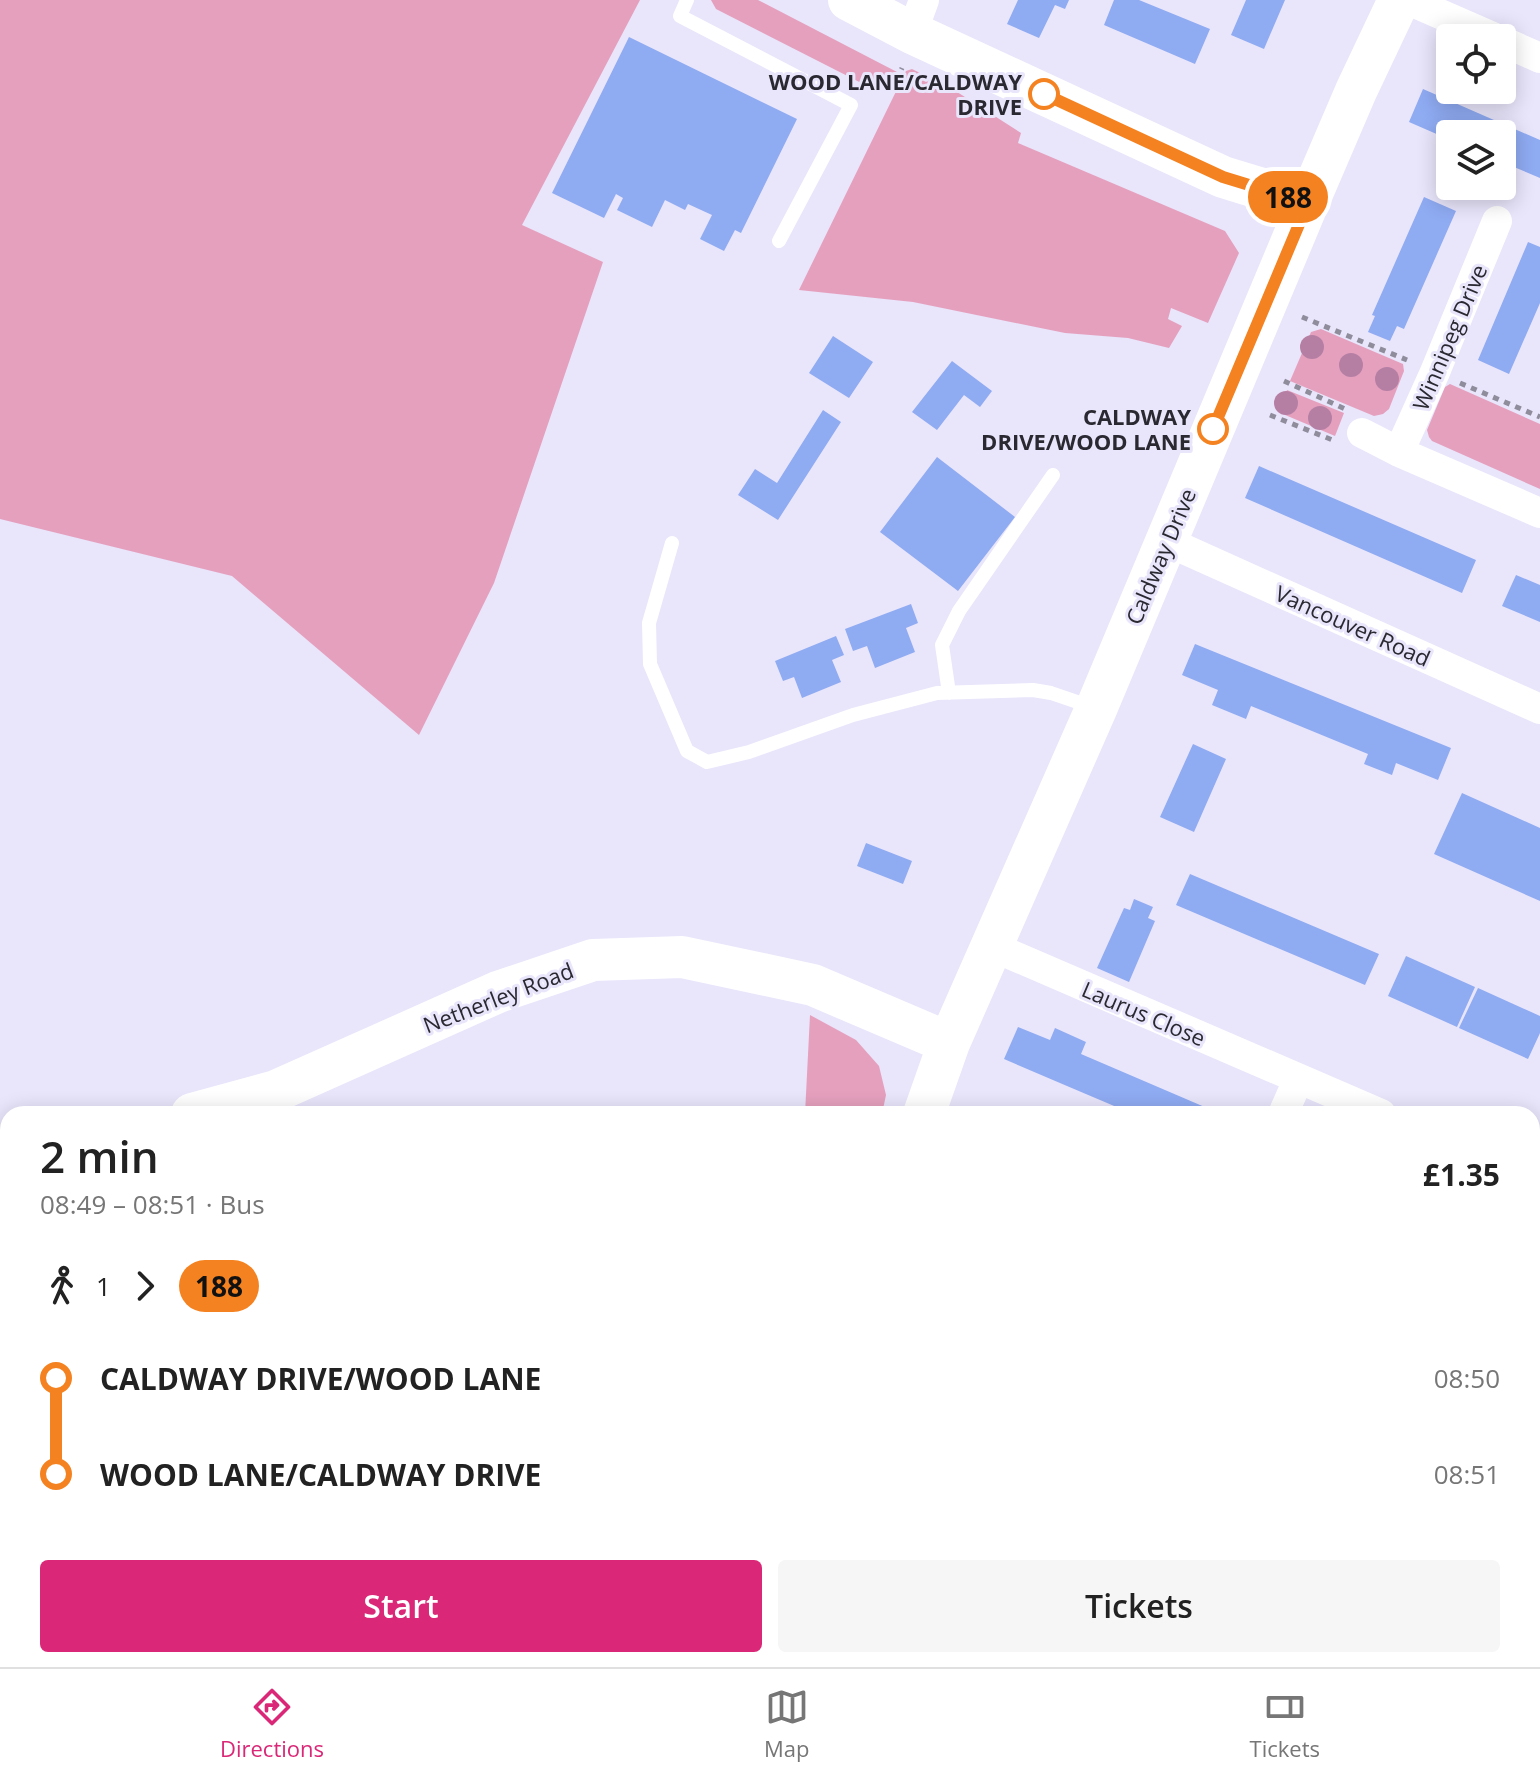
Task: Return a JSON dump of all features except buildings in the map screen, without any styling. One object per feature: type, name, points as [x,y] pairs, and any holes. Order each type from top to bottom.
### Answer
[{"type":"main road","points":[[849,0],[918,16],[1223,177],[1308,203]]},
{"type":"main road","name":"Caldway Drive","points":[[927,1106],[949,1043],[1096,709],[1356,91],[1399,0]]},
{"type":"main road","name":"Netherley Road","points":[[221,1106],[276,1091],[498,992],[593,960],[682,957],[813,985],[949,1043]]},
{"type":"street","points":[[1408,0],[1463,24]]},
{"type":"street","points":[[1516,47],[1540,58]]},
{"type":"street","name":"Winnipeg Drive","points":[[1399,452],[1497,221]]},
{"type":"street","points":[[1362,433],[1540,513]]},
{"type":"street","name":"Vancouver Road","points":[[1166,541],[1540,709]]},
{"type":"street","name":"Laurus Close","points":[[991,946],[1361,1106]]},
{"type":"street","points":[[1287,1106],[1298,1080]]},
{"type":"lane","points":[[687,0],[680,16],[851,105],[779,241]]},
{"type":"lane","points":[[949,693],[942,645],[959,611],[1053,475]]},
{"type":"lane","points":[[672,543],[649,623],[650,664],[687,751],[707,762],[749,752],[853,715],[937,693],[1033,690],[1096,709]]},
{"type":"path","points":[[1270,415],[1337,442],[1362,433],[1343,408],[1284,381]]},
{"type":"shaded area","points":[[0,0],[640,0],[522,225],[603,262],[494,583],[419,735],[232,576],[0,519]]},
{"type":"shaded area","points":[[711,0],[758,0],[897,72],[888,91],[879,86],[875,90],[716,9]]},
{"type":"shaded area","points":[[912,69],[954,90],[1021,133],[1018,143],[1225,231],[1239,253],[1208,323],[1171,308],[1168,319],[1182,326],[1169,348],[1128,338],[1065,333],[913,302],[799,290],[906,71]]},
{"type":"shaded area","points":[[1321,329],[1403,364],[1404,371],[1389,409],[1383,414],[1374,416],[1290,381],[1311,332]]},
{"type":"shaded area","points":[[1450,384],[1540,424],[1540,489],[1432,441],[1427,430],[1445,387]]},
{"type":"shaded area","points":[[1287,390],[1344,413],[1335,436],[1278,412]]},
{"type":"shaded area","points":[[810,1015],[856,1040],[879,1066],[886,1095],[884,1106],[805,1106]]},
{"type":"bus line","name":"188","points":[[1044,94],[1223,177],[1308,203],[1213,429]]},
{"type":"place","name":"WOOD LANE/CALDWAY DRIVE","points":[[1044,94]]},
{"type":"place","name":"CALDWAY DRIVE/WOOD LANE","points":[[1213,429]]}]
